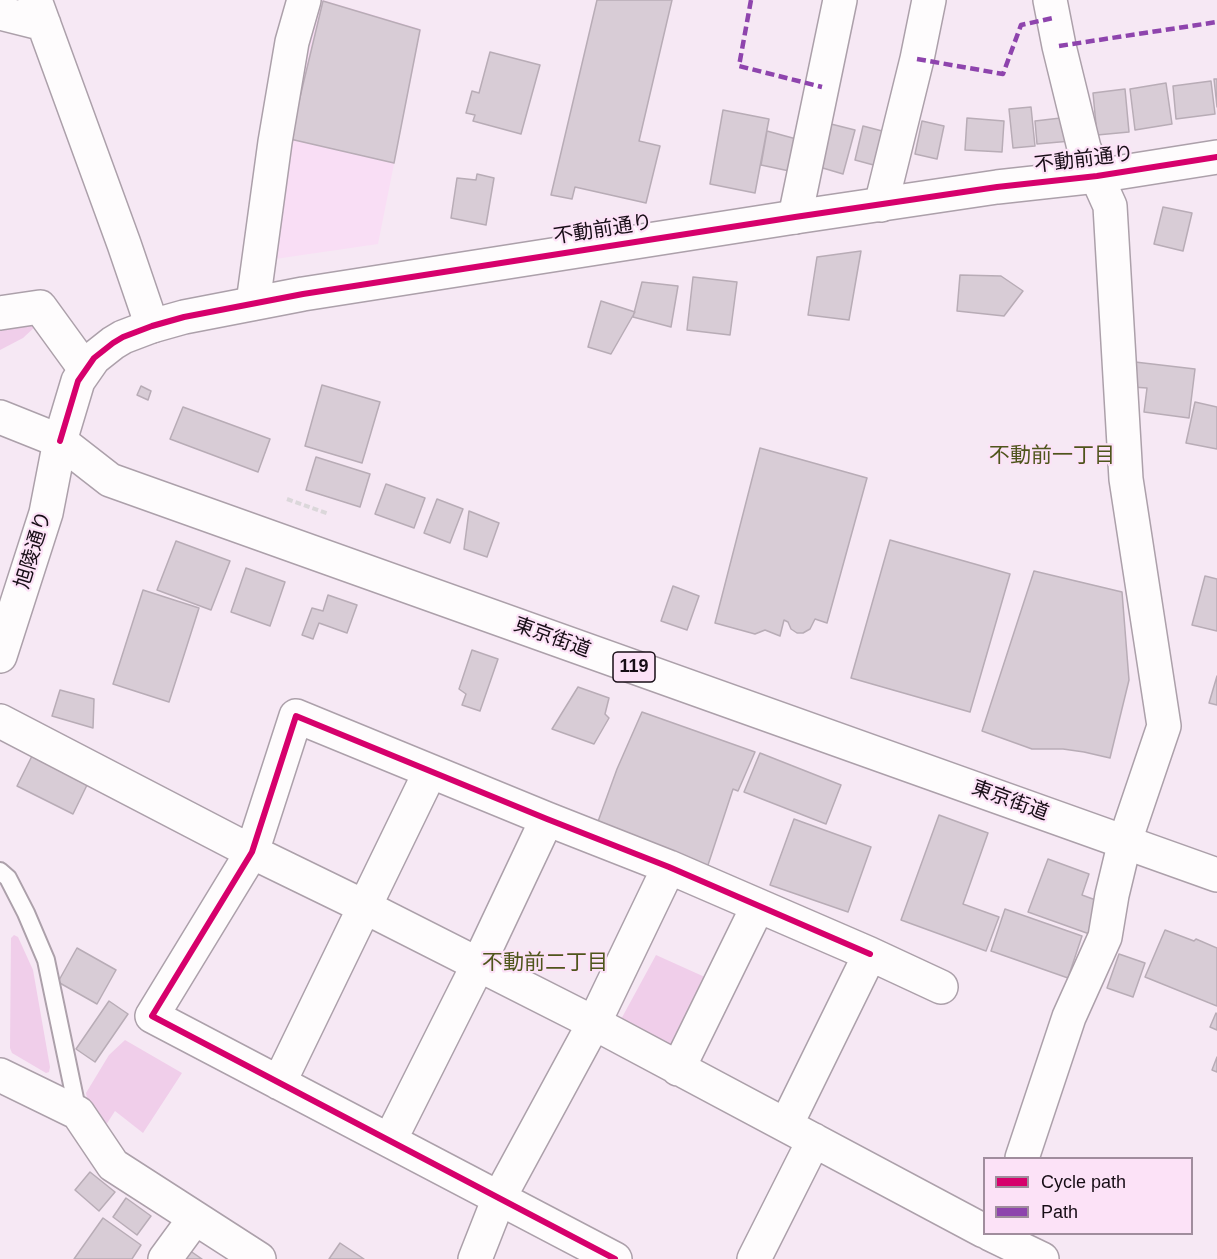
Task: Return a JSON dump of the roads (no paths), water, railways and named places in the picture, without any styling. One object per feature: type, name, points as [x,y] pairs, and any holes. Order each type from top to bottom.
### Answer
[{"type":"main road","points":[[253,303],[276,131],[292,42],[304,0]]},
{"type":"main road","points":[[795,217],[840,0]]},
{"type":"main road","points":[[881,205],[929,0]]},
{"type":"main road","points":[[1022,1157],[1069,1017],[1105,937],[1125,841],[1164,726],[1126,479],[1110,206],[1084,148],[1050,0]]},
{"type":"main road","points":[[0,13],[39,12],[152,326]]},
{"type":"main road","name":"不動前通り","points":[[60,441],[78,381],[94,358],[113,343],[152,326],[200,313],[303,294],[795,217],[997,187],[1097,176],[1217,157]]},
{"type":"main road","points":[[0,313],[40,307],[85,369]]},
{"type":"main road","name":"東京街道","points":[[0,417],[60,441],[110,480],[1217,875]]},
{"type":"main road","name":"旭陵通り","points":[[0,656],[46,513],[60,441]]},
{"type":"main road","points":[[615,1259],[152,1016],[252,852],[296,716],[669,867],[941,987]]},
{"type":"main road","points":[[0,721],[252,852],[594,1023],[983,1229]]},
{"type":"main road","points":[[279,1083],[430,772]]},
{"type":"main road","points":[[390,1140],[478,965],[547,819]]},
{"type":"main road","points":[[475,1259],[499,1198],[594,1023],[669,867]]},
{"type":"main road","points":[[678,1068],[758,906]]},
{"type":"main road","points":[[754,1259],[870,954]]},
{"type":"main road","points":[[0,1075],[78,1113],[113,1165],[259,1259]]},
{"type":"main road","points":[[165,1259],[195,1218]]},
{"type":"main road","points":[[994,1235],[1042,1259]]},
{"type":"lane","points":[[0,871],[8,878],[46,960],[78,1113]]},
{"type":"district","name":"不動前一丁目","points":[[1052,456]]},
{"type":"district","name":"不動前二丁目","points":[[545,963]]}]
